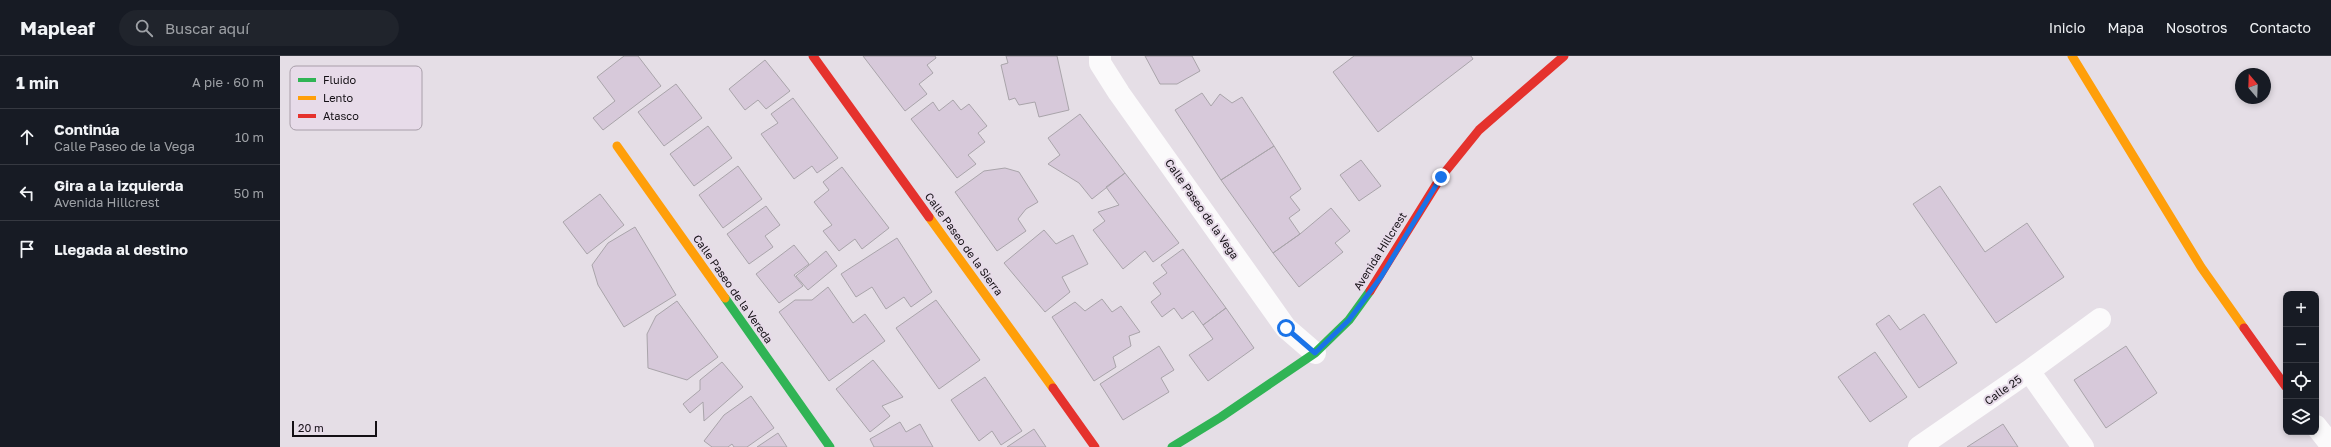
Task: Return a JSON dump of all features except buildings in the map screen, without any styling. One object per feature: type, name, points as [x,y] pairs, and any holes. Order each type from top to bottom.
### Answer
[{"type":"street","name":"Calle Paseo de la Sierra","points":[[813,56],[1095,447]]},
{"type":"street","name":"Calle Paseo de la Vega","points":[[1100,56],[1100,64],[1119,93],[1286,328],[1315,353]]},
{"type":"street","name":"Avenida Hillcrest","points":[[1172,447],[1221,417],[1315,353],[1349,320],[1381,277],[1441,177],[1479,130],[1564,56]]},
{"type":"street","points":[[2072,56],[2201,267],[2283,383]]},
{"type":"street","name":"Calle Paseo de la Vereda","points":[[617,146],[830,447]]},
{"type":"street","points":[[2029,371],[2100,319]]},
{"type":"street","name":"Calle 25","points":[[1919,447],[2029,371],[2083,447]]},
{"type":"street","points":[[2319,430],[2331,445]]},
{"type":"traffic: fast","points":[[1172,447],[1221,417],[1315,353],[1349,320],[1370,291]]},
{"type":"traffic: fast","points":[[725,298],[830,447]]},
{"type":"traffic: slow","points":[[2072,56],[2201,267],[2244,328]]},
{"type":"traffic: slow","points":[[617,146],[725,298]]},
{"type":"traffic: slow","points":[[929,217],[1053,388]]},
{"type":"traffic: jam","points":[[813,56],[929,217]]},
{"type":"traffic: jam","points":[[1370,291],[1441,177],[1479,130],[1564,56]]},
{"type":"traffic: jam","points":[[2244,328],[2283,383]]},
{"type":"traffic: jam","points":[[1053,388],[1095,447]]},
{"type":"route","points":[[1286,328],[1315,353],[1349,320],[1381,277],[1412,223],[1441,177]]}]
